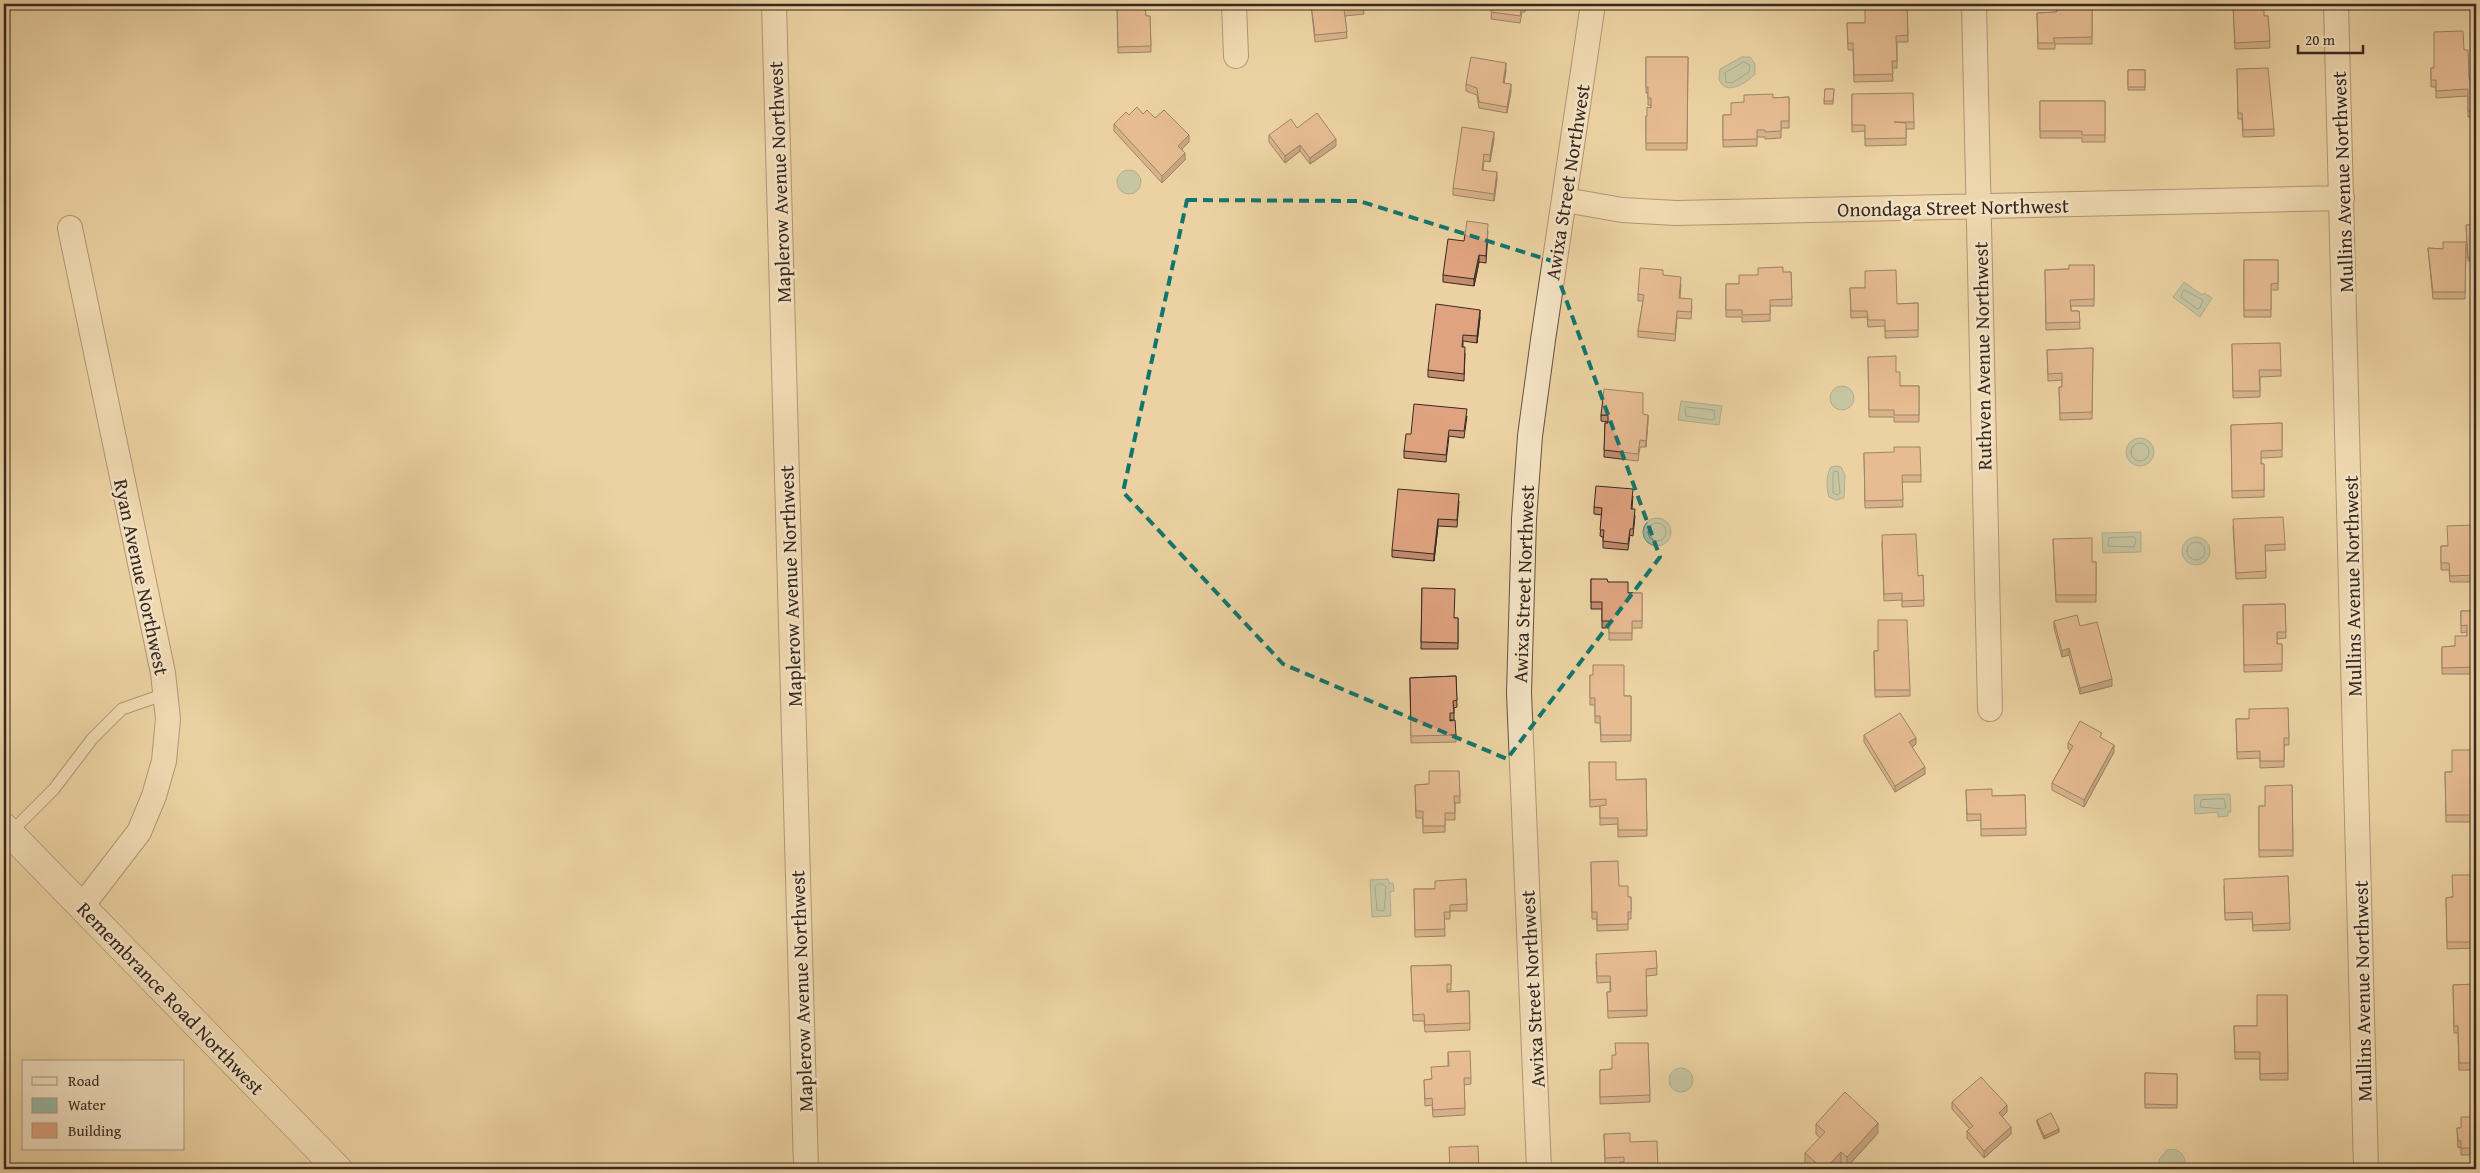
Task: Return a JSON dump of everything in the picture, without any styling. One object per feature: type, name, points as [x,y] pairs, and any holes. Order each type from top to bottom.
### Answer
[{"type":"main road","name":"Remembrance Road Northwest","points":[[7,830],[338,1169]]},
{"type":"street","name":"Maplerow Avenue Northwest","points":[[774,4],[806,1169]]},
{"type":"street","points":[[1234,4],[1236,56]]},
{"type":"street","name":"Awixa Street Northwest","points":[[1539,1169],[1519,693],[1521,590],[1530,436],[1593,4]]},
{"type":"street","name":"Ruthven Avenue Northwest","points":[[1974,4],[1990,709]]},
{"type":"street","name":"Mullins Avenue Northwest","points":[[2336,4],[2366,1169]]},
{"type":"street","name":"Onondaga Street Northwest","points":[[1565,200],[1622,210],[1676,213],[1978,208],[2342,198]]},
{"type":"street","name":"Ryan Avenue Northwest","points":[[70,228],[162,673],[168,719],[164,762],[154,796],[139,832],[82,906]]},
{"type":"lane","points":[[7,830],[54,789],[92,738],[122,709],[165,694]]},
{"type":"highlighted area","points":[[1187,200],[1359,201],[1552,261],[1660,557],[1507,759],[1283,664],[1123,492]]},
{"type":"water","points":[[1742,57],[1750,57],[1755,64],[1755,74],[1736,87],[1726,87],[1719,79],[1720,69]]},
{"type":"water","points":[[1129,170],[1138,173],[1141,182],[1138,191],[1129,194],[1120,191],[1117,182],[1120,173]]},
{"type":"water","points":[[2184,282],[2202,295],[2204,293],[2212,298],[2200,317],[2173,297]]},
{"type":"water","points":[[1842,386],[1851,389],[1854,398],[1851,407],[1842,410],[1833,407],[1830,398],[1833,389]]},
{"type":"water","points":[[1681,401],[1722,406],[1719,425],[1678,420]]},
{"type":"water","points":[[2140,438],[2150,442],[2154,452],[2150,462],[2140,466],[2130,462],[2126,452],[2130,442]]},
{"type":"water","points":[[1831,467],[1841,467],[1845,475],[1844,498],[1836,500],[1829,497],[1827,477]]},
{"type":"water","points":[[1657,518],[1667,522],[1671,532],[1667,542],[1657,546],[1647,542],[1643,532],[1647,522]]},
{"type":"water","points":[[2141,532],[2141,552],[2103,553],[2102,533]]},
{"type":"water","points":[[2196,537],[2206,541],[2210,551],[2206,561],[2196,565],[2186,561],[2182,551],[2186,541]]},
{"type":"water","points":[[2230,794],[2231,812],[2228,812],[2228,816],[2218,817],[2218,812],[2195,814],[2194,795]]},
{"type":"water","points":[[1388,879],[1389,883],[1393,883],[1394,891],[1390,892],[1391,916],[1372,917],[1370,880]]},
{"type":"water","points":[[1681,1068],[1690,1071],[1693,1080],[1690,1089],[1681,1092],[1672,1089],[1669,1080],[1672,1071]]},
{"type":"water","points":[[2167,1150],[2176,1150],[2182,1154],[2185,1161],[2184,1169],[2160,1169],[2159,1160]]},
{"type":"building","points":[[1117,4],[1145,4],[1146,16],[1150,16],[1151,46],[1118,47]]},
{"type":"building","points":[[1311,4],[1363,4],[1364,7],[1344,9],[1347,32],[1315,35]]},
{"type":"building","points":[[1492,4],[1525,5],[1522,5],[1520,16],[1491,12]]},
{"type":"building","points":[[1907,4],[1908,35],[1896,36],[1897,61],[1892,61],[1893,74],[1854,75],[1853,43],[1848,43],[1847,23],[1865,23],[1865,6]]},
{"type":"building","points":[[2056,4],[2092,4],[2092,37],[2053,38],[2055,43],[2038,43],[2037,13],[2057,12]]},
{"type":"building","points":[[2233,4],[2264,4],[2264,16],[2268,16],[2270,41],[2235,43]]},
{"type":"building","points":[[2463,31],[2464,50],[2468,50],[2469,78],[2472,86],[2476,85],[2476,110],[2468,111],[2468,89],[2436,91],[2436,80],[2431,80],[2431,68],[2434,68],[2434,32]]},
{"type":"building","points":[[1471,57],[1506,63],[1503,83],[1511,84],[1507,107],[1479,102],[1477,88],[1466,84]]},
{"type":"building","points":[[1646,57],[1688,57],[1687,143],[1646,143],[1647,107],[1651,108],[1651,98],[1648,98],[1648,87],[1646,87]]},
{"type":"building","points":[[2268,68],[2274,129],[2243,130],[2242,113],[2238,113],[2237,69]]},
{"type":"building","points":[[2128,70],[2145,70],[2145,87],[2128,87]]},
{"type":"building","points":[[1825,89],[1834,89],[1833,101],[1824,101]]},
{"type":"building","points":[[1913,93],[1914,122],[1894,122],[1906,123],[1906,138],[1865,139],[1865,125],[1852,125],[1852,94]]},
{"type":"building","points":[[1773,94],[1773,98],[1789,97],[1789,121],[1781,121],[1781,131],[1765,132],[1765,130],[1757,130],[1757,139],[1723,140],[1723,115],[1731,115],[1731,103],[1744,102],[1744,95]]},
{"type":"building","points":[[2040,101],[2105,101],[2105,135],[2082,135],[2082,131],[2040,131]]},
{"type":"building","points":[[1137,107],[1143,114],[1147,110],[1155,118],[1164,110],[1189,135],[1178,146],[1185,153],[1162,176],[1114,124],[1126,112],[1129,115]]},
{"type":"building","points":[[1317,113],[1336,139],[1310,158],[1300,145],[1285,156],[1269,135],[1291,119],[1297,128]]},
{"type":"building","points":[[1462,127],[1494,132],[1490,155],[1484,154],[1482,170],[1497,172],[1494,194],[1453,188]]},
{"type":"building","points":[[1467,221],[1488,224],[1486,256],[1479,255],[1474,279],[1443,275],[1448,239],[1464,241]]},
{"type":"building","points":[[2466,225],[2476,225],[2476,257],[2468,258]]},
{"type":"building","points":[[2443,242],[2466,242],[2465,292],[2433,292],[2428,248],[2443,249]]},
{"type":"building","points":[[2244,260],[2278,260],[2278,283],[2271,284],[2271,310],[2244,310]]},
{"type":"building","points":[[2069,265],[2094,265],[2094,299],[2070,300],[2071,311],[2079,311],[2080,322],[2046,323],[2045,270],[2069,269]]},
{"type":"building","points":[[1783,267],[1783,272],[1791,272],[1792,299],[1770,300],[1770,314],[1742,315],[1742,310],[1726,310],[1726,284],[1739,284],[1739,275],[1758,275],[1758,268]]},
{"type":"building","points":[[1640,268],[1663,270],[1663,275],[1681,277],[1679,298],[1692,299],[1691,312],[1677,311],[1675,334],[1638,331],[1644,295],[1638,294]]},
{"type":"building","points":[[1896,270],[1897,304],[1918,303],[1918,330],[1885,331],[1885,320],[1868,320],[1867,311],[1851,311],[1850,288],[1865,288],[1865,271]]},
{"type":"building","points":[[1436,304],[1480,310],[1477,336],[1463,335],[1462,347],[1465,347],[1464,374],[1428,370]]},
{"type":"building","points":[[2280,343],[2281,370],[2259,370],[2260,391],[2233,391],[2232,344]]},
{"type":"building","points":[[2093,348],[2092,412],[2060,413],[2059,387],[2062,387],[2062,373],[2048,374],[2047,350]]},
{"type":"building","points":[[1896,356],[1896,372],[1900,372],[1900,386],[1919,386],[1919,415],[1894,415],[1894,410],[1869,410],[1868,357]]},
{"type":"building","points":[[1604,389],[1643,393],[1643,414],[1648,415],[1646,441],[1640,440],[1638,454],[1604,450],[1605,423],[1608,423],[1608,415],[1601,415]]},
{"type":"building","points":[[1414,404],[1467,409],[1464,431],[1449,430],[1446,455],[1404,451],[1406,434],[1411,434]]},
{"type":"building","points":[[2282,423],[2282,450],[2261,451],[2261,464],[2264,464],[2264,490],[2232,491],[2231,425]]},
{"type":"building","points":[[1894,447],[1920,447],[1921,475],[1902,475],[1903,500],[1865,501],[1864,453],[1894,452]]},
{"type":"building","points":[[1596,486],[1633,489],[1631,509],[1635,509],[1633,529],[1630,529],[1628,544],[1603,541],[1604,530],[1600,530],[1602,508],[1594,507]]},
{"type":"building","points":[[1398,489],[1459,494],[1457,520],[1438,519],[1434,554],[1392,550]]},
{"type":"building","points":[[2283,517],[2285,544],[2265,545],[2266,571],[2236,573],[2233,519]]},
{"type":"building","points":[[2476,525],[2476,575],[2450,576],[2449,563],[2441,563],[2441,546],[2448,546],[2447,526]]},
{"type":"building","points":[[1916,534],[1918,576],[1923,575],[1924,600],[1902,601],[1902,593],[1884,594],[1882,535]]},
{"type":"building","points":[[2092,538],[2092,562],[2096,562],[2096,595],[2056,595],[2053,539]]},
{"type":"building","points":[[1591,579],[1607,579],[1608,582],[1628,582],[1628,593],[1642,593],[1642,621],[1632,621],[1632,633],[1609,633],[1609,621],[1602,621],[1602,602],[1591,602]]},
{"type":"building","points":[[1422,588],[1455,589],[1454,618],[1458,618],[1458,643],[1421,642]]},
{"type":"building","points":[[2285,604],[2286,632],[2277,632],[2277,644],[2282,644],[2282,664],[2244,665],[2243,605]]},
{"type":"building","points":[[2461,611],[2476,611],[2476,667],[2442,668],[2442,647],[2455,646],[2455,636],[2467,636],[2467,625],[2461,626]]},
{"type":"building","points":[[2077,615],[2080,626],[2097,622],[2112,679],[2080,688],[2069,648],[2062,651],[2054,621]]},
{"type":"building","points":[[1878,620],[1907,620],[1910,690],[1875,690],[1874,651],[1878,651]]},
{"type":"building","points":[[1593,665],[1624,665],[1624,696],[1631,696],[1631,735],[1601,735],[1600,716],[1595,716],[1595,698],[1590,698],[1590,675],[1593,675]]},
{"type":"building","points":[[1456,676],[1457,700],[1453,701],[1454,713],[1450,713],[1450,721],[1455,720],[1456,735],[1411,736],[1410,678]]},
{"type":"building","points":[[2288,708],[2289,738],[2284,738],[2284,761],[2260,761],[2260,751],[2237,752],[2236,719],[2249,719],[2249,709]]},
{"type":"building","points":[[1900,713],[1916,738],[1909,742],[1925,767],[1895,786],[1864,735]]},
{"type":"building","points":[[2080,721],[2102,733],[2100,737],[2114,745],[2084,800],[2052,783],[2073,746],[2068,743]]},
{"type":"building","points":[[2452,750],[2476,750],[2476,799],[2472,799],[2472,815],[2446,815],[2445,772],[2452,772]]},
{"type":"building","points":[[1589,762],[1616,762],[1616,780],[1646,779],[1647,830],[1618,830],[1618,818],[1600,818],[1600,806],[1606,805],[1606,799],[1590,800]]},
{"type":"building","points":[[1429,771],[1459,771],[1460,796],[1454,796],[1455,813],[1445,813],[1445,826],[1423,826],[1423,811],[1416,811],[1415,785],[1429,784]]},
{"type":"building","points":[[2292,785],[2293,850],[2259,850],[2259,806],[2265,806],[2265,786]]},
{"type":"building","points":[[1992,789],[1992,796],[2025,795],[2026,828],[1981,829],[1981,814],[1967,814],[1966,790]]},
{"type":"building","points":[[1618,861],[1619,886],[1628,886],[1628,897],[1631,897],[1631,912],[1628,912],[1628,924],[1597,925],[1597,912],[1592,912],[1591,862]]},
{"type":"building","points":[[2452,875],[2476,875],[2476,942],[2447,942],[2446,898],[2453,897]]},
{"type":"building","points":[[2288,876],[2290,923],[2253,925],[2252,912],[2225,913],[2224,879]]},
{"type":"building","points":[[1466,879],[1467,904],[1450,905],[1450,912],[1444,912],[1445,929],[1415,930],[1414,889],[1435,889],[1435,881]]},
{"type":"building","points":[[1656,951],[1657,968],[1646,969],[1647,1010],[1608,1011],[1607,992],[1611,992],[1610,976],[1597,976],[1596,954]]},
{"type":"building","points":[[1451,965],[1451,984],[1447,984],[1447,992],[1469,991],[1470,1023],[1425,1025],[1424,1014],[1413,1015],[1411,966]]},
{"type":"building","points":[[2476,984],[2476,1063],[2459,1063],[2458,1026],[2454,1026],[2453,985]]},
{"type":"building","points":[[2257,995],[2287,995],[2288,1073],[2260,1074],[2260,1052],[2235,1052],[2234,1026],[2257,1026]]},
{"type":"building","points":[[1615,1043],[1648,1043],[1650,1095],[1600,1097],[1600,1070],[1612,1069],[1612,1055],[1616,1055]]},
{"type":"building","points":[[1470,1051],[1471,1078],[1464,1078],[1465,1108],[1433,1110],[1432,1098],[1425,1099],[1424,1080],[1432,1079],[1431,1067],[1449,1066],[1448,1052]]},
{"type":"building","points":[[2145,1073],[2177,1074],[2177,1105],[2145,1104]]},
{"type":"building","points":[[1981,1077],[2007,1105],[1999,1113],[2011,1127],[1984,1151],[1967,1131],[1973,1126],[1952,1102]]},
{"type":"building","points":[[1845,1092],[1878,1123],[1847,1157],[1841,1152],[1823,1169],[1805,1153],[1825,1132],[1816,1124]]},
{"type":"building","points":[[2051,1113],[2059,1129],[2044,1136],[2037,1120]]},
{"type":"building","points":[[2461,1117],[2476,1117],[2476,1148],[2461,1148],[2461,1141],[2458,1141],[2457,1128],[2461,1128]]},
{"type":"building","points":[[1630,1133],[1630,1142],[1657,1141],[1658,1169],[1620,1169],[1620,1162],[1624,1162],[1624,1157],[1605,1158],[1604,1134]]},
{"type":"building","points":[[1478,1146],[1479,1169],[1450,1169],[1449,1147]]}]
